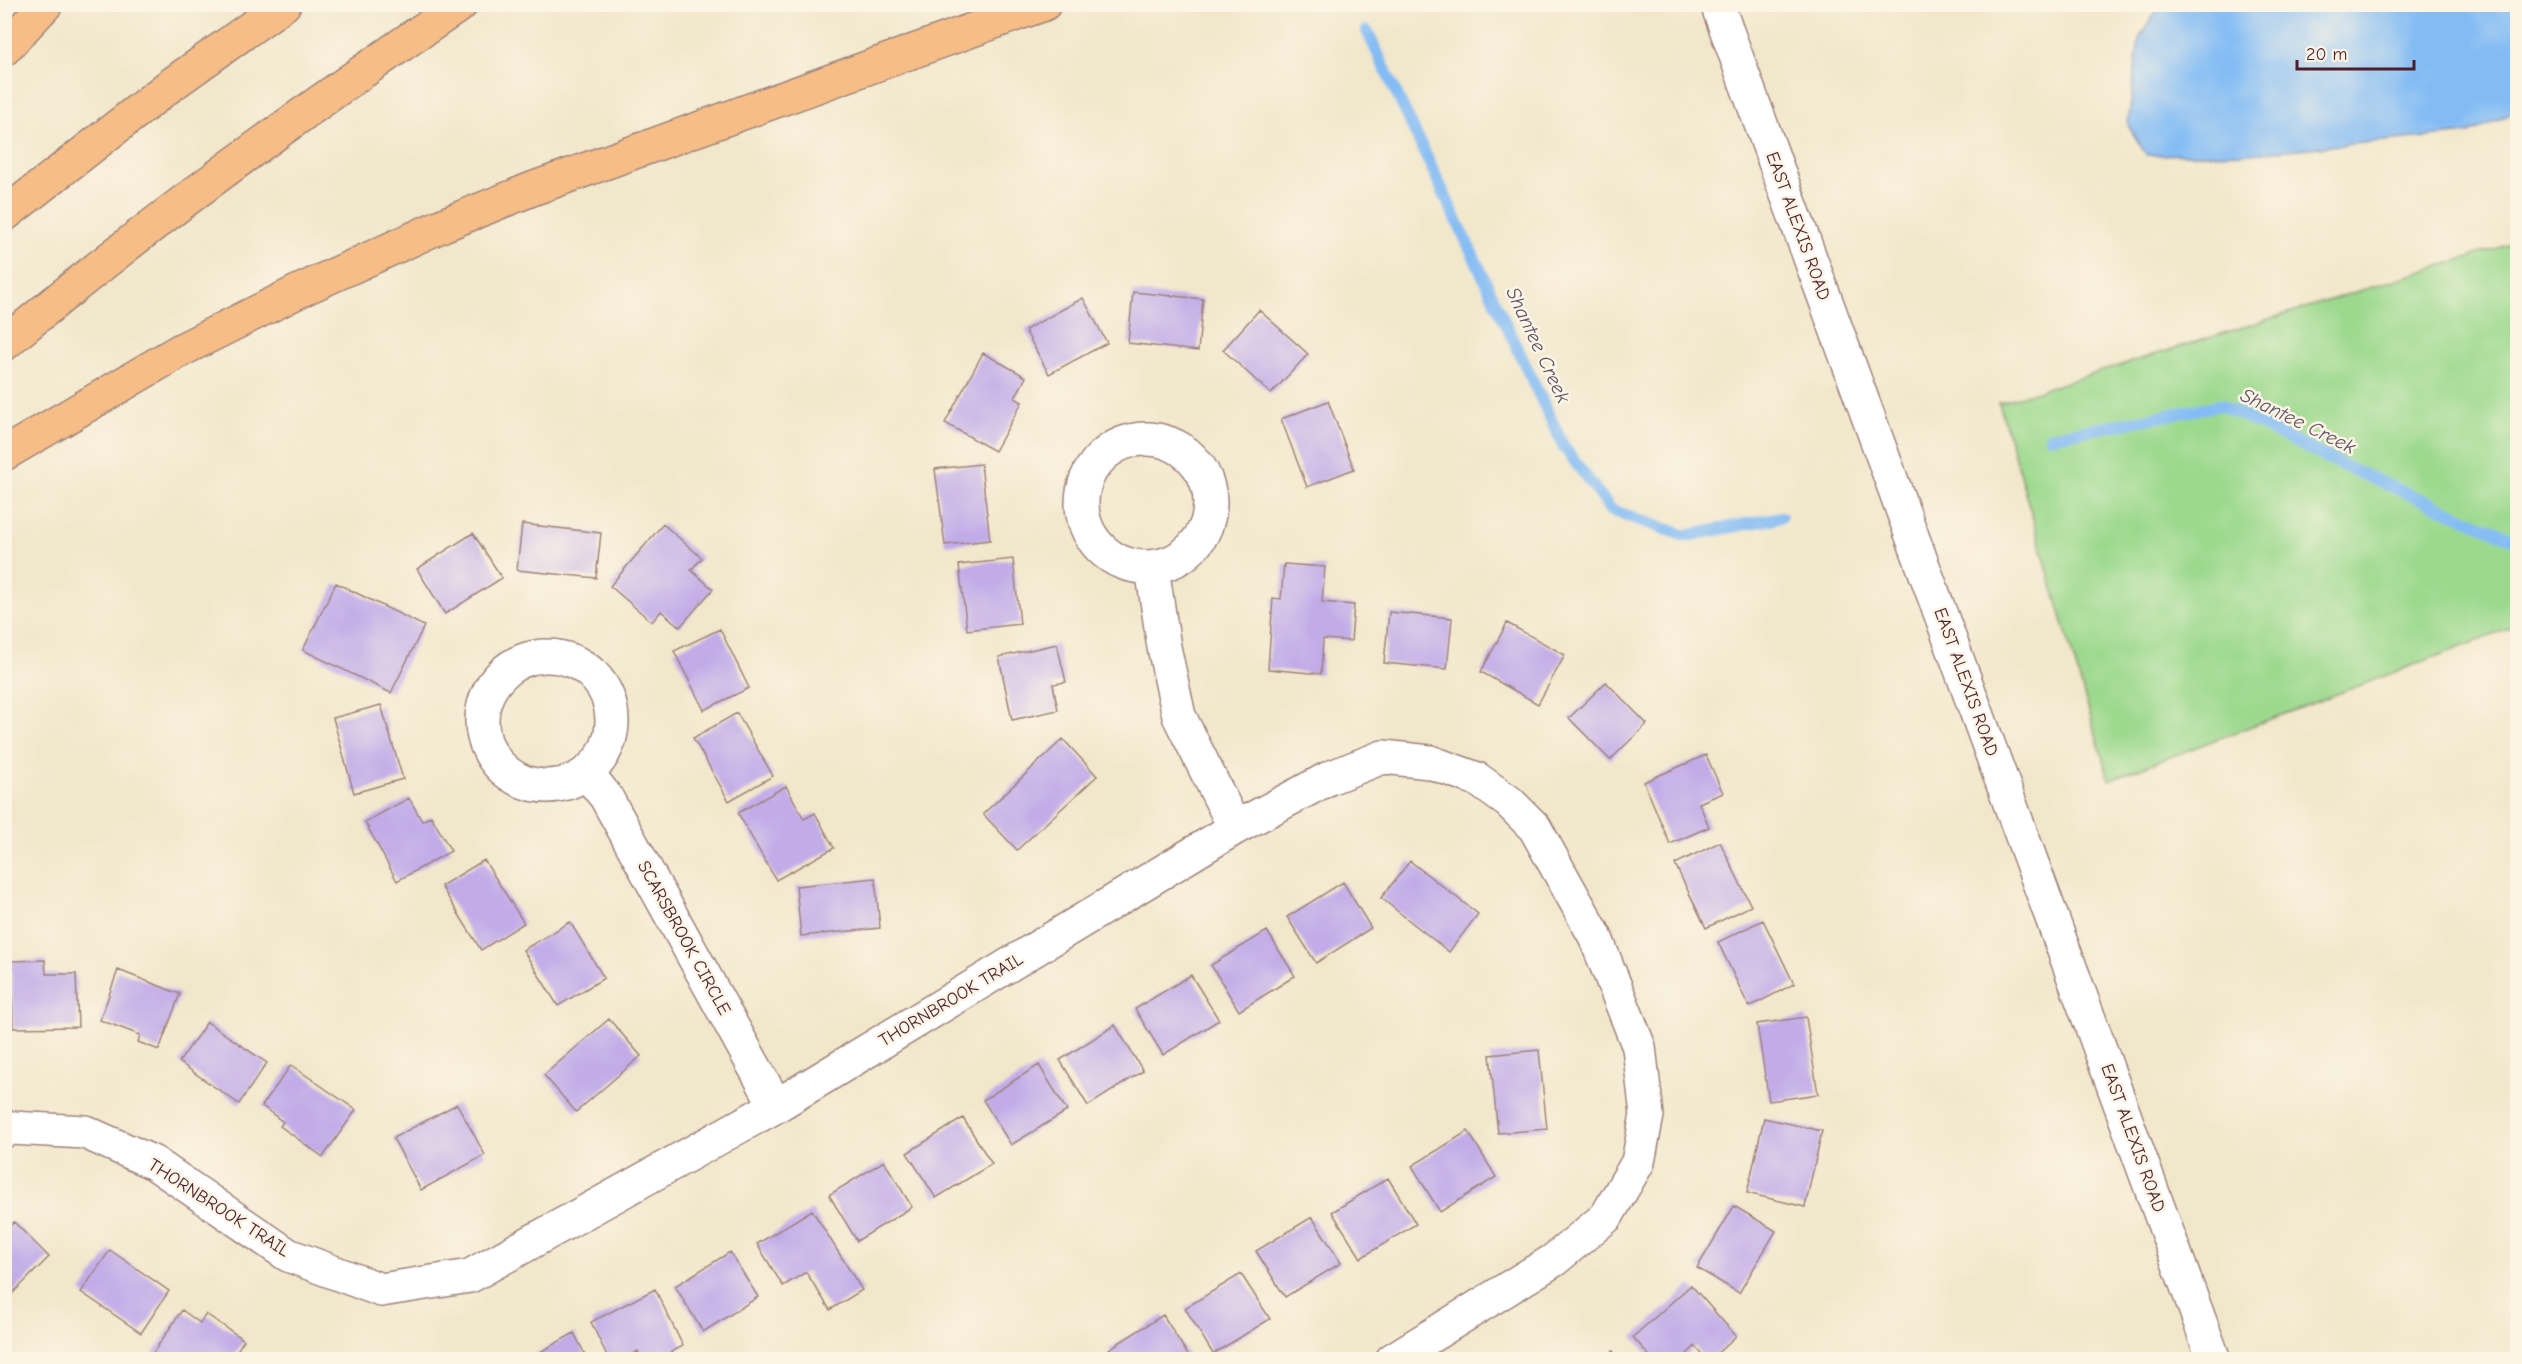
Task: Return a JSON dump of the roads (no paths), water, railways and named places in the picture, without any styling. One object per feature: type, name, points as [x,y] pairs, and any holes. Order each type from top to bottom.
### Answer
[{"type":"highway","points":[[4,49],[46,4]]},
{"type":"highway","points":[[4,215],[168,87],[284,4]]},
{"type":"highway","points":[[4,344],[181,203],[461,4]]},
{"type":"highway","points":[[4,454],[181,350],[299,291],[443,225],[532,189],[1044,4]]},
{"type":"street","name":"EAST ALEXIS ROAD","points":[[1717,4],[2214,1359]]},
{"type":"street","points":[[1152,567],[1164,647],[1179,716],[1235,828]]},
{"type":"street","name":"THORNBROOK TRAIL","points":[[4,1131],[11,1128],[85,1132],[154,1163],[288,1255],[381,1290],[470,1276],[776,1106],[1235,828],[1329,778],[1383,757],[1430,762],[1477,779],[1509,802],[1535,828],[1595,936],[1639,1047],[1647,1115],[1638,1162],[1606,1217],[1554,1260],[1392,1359]]},
{"type":"street","name":"SCARSBROOK CIRCLE","points":[[587,773],[606,797],[776,1106]]},
{"type":"water","points":[[2159,5],[2517,5],[2517,111],[2469,133],[2255,153],[2146,155],[2128,125],[2139,39]]},
{"type":"waterway","name":"Shantee Creek","points":[[1367,31],[1564,447],[1611,510],[1686,536],[1781,517]]},
{"type":"waterway","name":"Shantee Creek","points":[[2050,437],[2221,405],[2346,467],[2518,541]]}]
